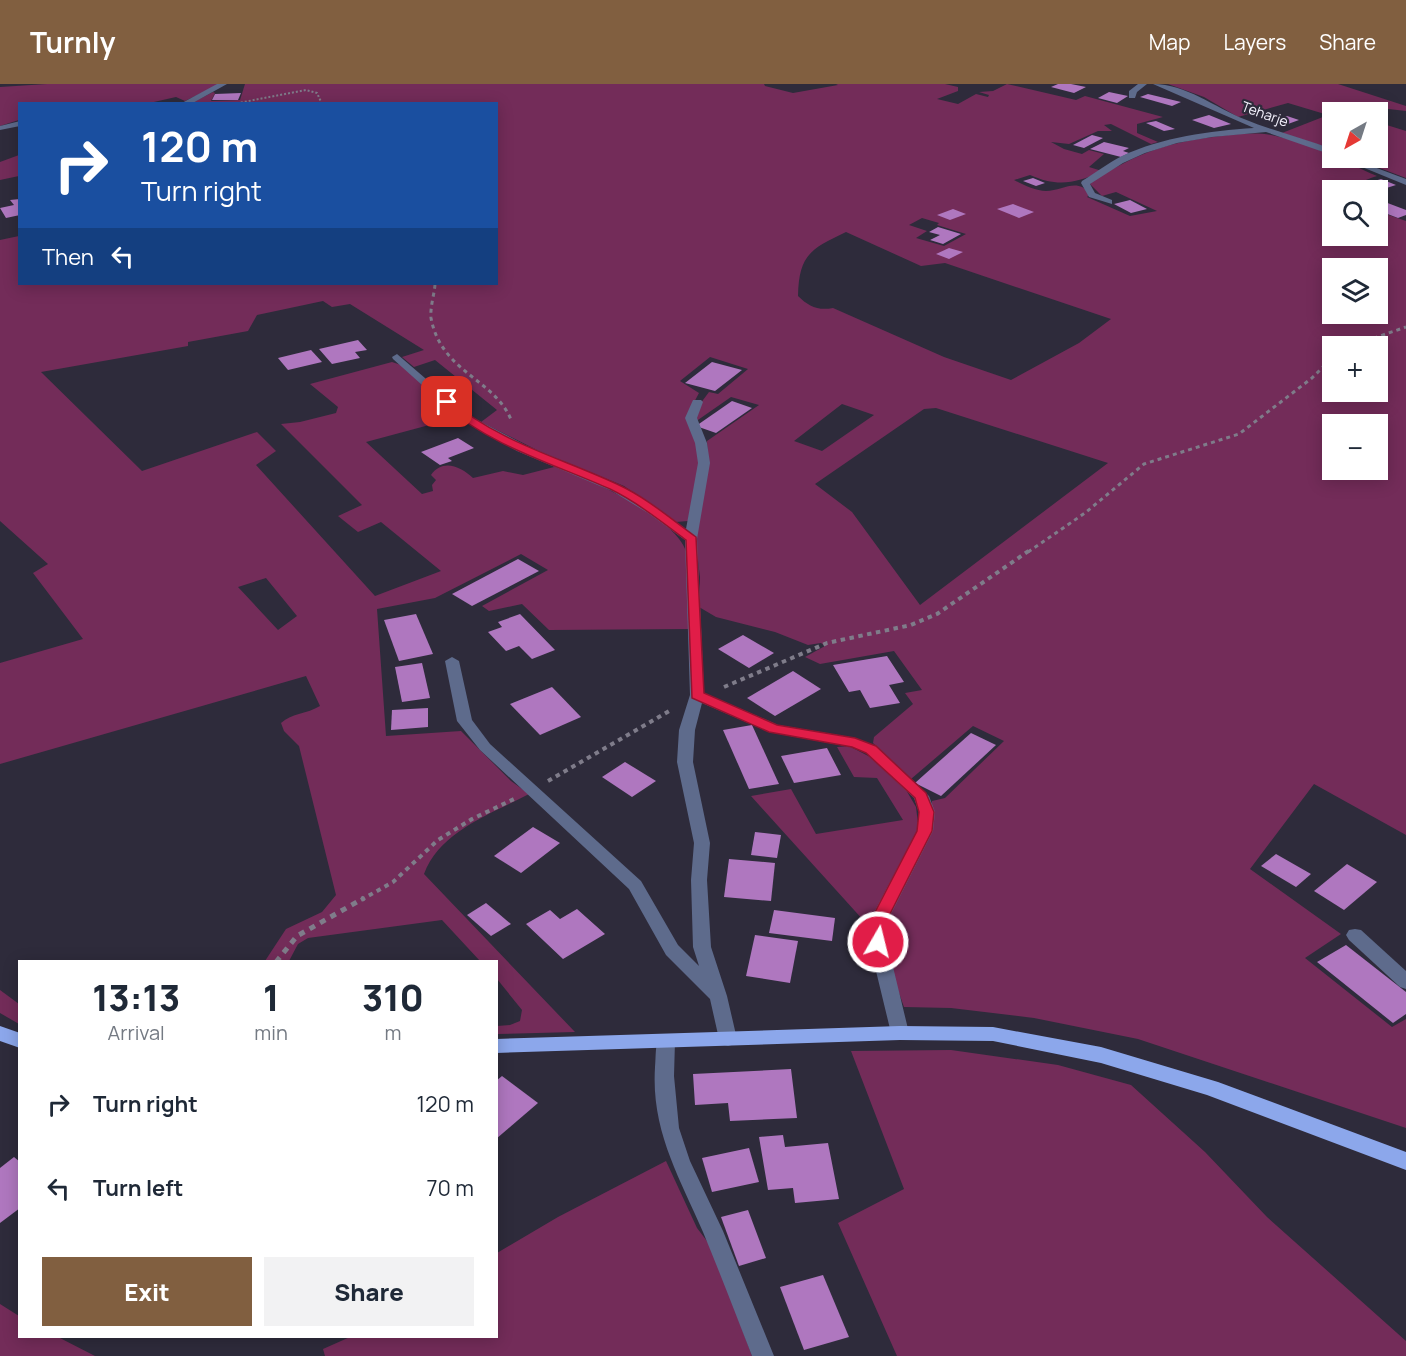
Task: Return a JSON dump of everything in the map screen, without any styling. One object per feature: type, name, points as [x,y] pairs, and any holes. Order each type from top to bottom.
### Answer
[{"type":"main road","points":[[0,1033],[18,1040]]},
{"type":"main road","points":[[498,1046],[900,1033],[993,1034],[1101,1055],[1211,1088],[1406,1161]]},
{"type":"street","points":[[188,102],[223,84]]},
{"type":"street","points":[[1132,96],[1132,91],[1143,84]]},
{"type":"street","name":"Teharje","points":[[1157,84],[1179,89],[1217,110],[1266,130],[1322,149]]},
{"type":"street","points":[[0,128],[18,124]]},
{"type":"street","points":[[1109,202],[1092,195],[1085,183],[1123,159],[1162,144],[1202,136],[1266,130]]},
{"type":"street","points":[[1370,168],[1406,182]]},
{"type":"street","points":[[397,357],[464,417],[521,448],[616,488],[692,539]]},
{"type":"street","points":[[697,402],[691,418],[701,443],[704,463],[692,539],[697,695],[687,730],[685,762],[702,843],[699,880],[702,947],[718,996],[728,1039]]},
{"type":"street","points":[[453,660],[465,721],[485,747],[635,885],[672,950],[718,996]]},
{"type":"street","points":[[697,695],[774,729],[843,740],[871,750],[921,796],[927,812],[925,831],[880,918],[878,942],[900,1033]]},
{"type":"street","points":[[1355,935],[1406,982]]},
{"type":"street","points":[[666,1041],[664,1076],[669,1128],[680,1161],[713,1231],[763,1356]]},
{"type":"path","points":[[243,102],[306,90],[317,93],[321,102]]},
{"type":"path","points":[[435,285],[431,317],[447,356],[506,406],[521,448]]},
{"type":"path","points":[[1380,336],[1406,327]]},
{"type":"path","points":[[278,960],[297,936],[393,882],[438,840],[472,819],[533,790],[697,695],[732,685],[827,643],[911,625],[937,614],[1085,513],[1144,464],[1239,434],[1322,368]]},
{"type":"shaded area","points":[[47,84],[220,84],[185,101],[176,97],[154,102],[18,102],[18,120],[0,126],[0,87]]},
{"type":"shaded area","points":[[245,84],[764,84],[793,93],[838,85],[836,84],[945,84],[958,87],[958,91],[937,99],[958,104],[976,94],[988,97],[989,95],[979,92],[993,91],[1007,84],[1076,100],[1085,96],[1163,117],[1137,124],[1137,133],[1158,142],[1151,144],[1111,124],[1104,125],[1112,131],[1098,131],[1069,144],[1051,142],[1064,149],[1082,154],[1089,150],[1104,154],[1089,167],[1102,171],[1066,182],[1049,181],[1030,175],[1014,180],[1042,191],[1080,186],[1090,194],[1087,197],[1130,216],[1157,211],[1116,192],[1102,196],[1090,184],[1092,181],[1154,150],[1202,139],[1246,134],[1271,135],[1322,151],[1322,168],[1359,168],[1377,176],[1366,180],[1322,180],[1322,246],[1388,246],[1388,215],[1406,221],[1406,835],[1314,784],[1250,869],[1341,934],[1305,958],[1392,1027],[1406,1019],[1406,1128],[1138,1039],[1034,1018],[951,1008],[904,1007],[892,974],[886,948],[887,926],[896,892],[932,809],[932,801],[945,798],[1004,741],[973,726],[911,779],[873,743],[874,737],[913,704],[905,693],[922,690],[894,651],[820,664],[805,657],[825,646],[821,643],[808,645],[775,632],[716,617],[699,607],[700,577],[695,538],[708,462],[707,441],[759,405],[731,397],[695,422],[700,404],[709,392],[718,394],[748,369],[710,357],[680,381],[699,393],[691,408],[699,465],[688,521],[676,522],[624,486],[539,451],[481,422],[497,410],[435,360],[414,367],[402,357],[424,350],[350,304],[332,307],[323,301],[257,315],[248,331],[188,342],[188,346],[41,372],[142,471],[257,432],[276,451],[256,465],[375,596],[441,571],[381,522],[358,532],[338,516],[362,505],[281,424],[336,413],[338,407],[310,384],[392,362],[401,365],[459,417],[366,442],[422,494],[433,491],[432,485],[436,480],[431,475],[441,467],[458,468],[473,478],[503,471],[523,475],[558,466],[630,501],[665,525],[678,538],[688,558],[690,629],[549,630],[522,604],[489,611],[482,606],[548,570],[521,554],[435,598],[377,609],[386,736],[461,731],[511,781],[529,794],[468,825],[454,835],[432,859],[424,874],[575,1032],[498,1034],[498,1026],[520,1021],[522,1010],[498,980],[498,960],[479,960],[442,920],[308,938],[298,944],[290,960],[266,960],[286,929],[322,912],[336,895],[299,746],[284,731],[281,723],[290,717],[320,706],[306,676],[0,764],[0,663],[83,639],[33,573],[48,564],[0,521],[0,240],[18,236],[18,285],[498,285],[498,102],[194,102],[215,93],[211,101],[240,100]],"holes":[[[922,218],[939,223],[937,225],[966,234],[944,246],[916,238],[927,231],[909,225]],[[846,232],[921,266],[945,263],[1111,319],[1079,343],[1011,380],[944,357],[833,308],[814,307],[798,296],[801,271],[809,255],[824,243]],[[842,404],[874,415],[822,451],[794,441]],[[936,408],[1108,463],[920,605],[852,512],[815,484],[924,409]],[[266,578],[297,616],[278,630],[238,587]]]},
{"type":"shaded area","points":[[1168,84],[1338,84],[1406,106],[1406,111],[1388,109],[1388,102],[1322,102],[1322,113],[1288,103],[1238,117],[1204,97]]},
{"type":"shaded area","points":[[1322,117],[1322,146],[1282,133]]},
{"type":"shaded area","points":[[1388,125],[1406,131],[1406,178],[1380,168],[1388,168]]},
{"type":"shaded area","points":[[18,155],[18,176],[0,180],[0,162]]},
{"type":"shaded area","points":[[849,746],[876,760],[902,783],[916,807],[919,832],[876,918],[864,921],[751,796],[791,789],[816,834],[903,820],[877,778],[854,777],[837,747]]},
{"type":"shaded area","points":[[0,990],[18,1003],[18,1023],[0,1013]]},
{"type":"shaded area","points":[[951,1050],[1058,1065],[1131,1085],[1205,1152],[1267,1217],[1406,1341],[1406,1356],[897,1356],[838,1223],[904,1189],[851,1051]]},
{"type":"shaded area","points":[[666,1161],[697,1228],[713,1249],[752,1356],[325,1356],[323,1349],[348,1338],[498,1338],[498,1252],[558,1217]]},
{"type":"shaded area","points":[[0,1304],[18,1315],[18,1338],[60,1338],[95,1356],[0,1356]]},
{"type":"building","points":[[1058,84],[1086,87],[1074,93],[1051,87]]},
{"type":"building","points":[[1109,92],[1128,96],[1117,103],[1098,98]]},
{"type":"building","points":[[241,93],[238,100],[212,100],[215,94]]},
{"type":"building","points":[[1148,94],[1181,102],[1172,106],[1140,97]]},
{"type":"building","points":[[1209,115],[1231,124],[1214,128],[1192,120]]},
{"type":"building","points":[[1287,116],[1299,120],[1288,124],[1276,121]]},
{"type":"building","points":[[1156,121],[1175,129],[1164,131],[1146,123]]},
{"type":"building","points":[[1092,135],[1103,138],[1084,148],[1073,145]]},
{"type":"building","points":[[1104,142],[1129,148],[1123,151],[1129,153],[1121,157],[1090,149]]},
{"type":"building","points":[[1033,178],[1045,183],[1036,186],[1023,181]]},
{"type":"building","points":[[1388,182],[1396,185],[1388,188]]},
{"type":"building","points":[[18,199],[18,215],[6,218],[0,208],[14,205],[10,200]]},
{"type":"building","points":[[1130,200],[1147,209],[1131,213],[1114,204]]},
{"type":"building","points":[[1388,203],[1406,210],[1406,215],[1398,218],[1388,214]]},
{"type":"building","points":[[1013,204],[1034,212],[1019,218],[997,209]]},
{"type":"building","points":[[953,209],[966,214],[950,220],[937,215]]},
{"type":"building","points":[[938,227],[961,234],[943,244],[930,240],[940,235],[929,232]]},
{"type":"building","points":[[949,248],[963,252],[949,259],[936,254]]},
{"type":"building","points":[[358,340],[367,350],[355,352],[360,358],[332,364],[319,349]]},
{"type":"building","points":[[311,350],[322,362],[288,370],[278,358]]},
{"type":"building","points":[[712,362],[742,370],[715,391],[685,383]]},
{"type":"building","points":[[732,401],[752,408],[716,433],[696,426]]},
{"type":"building","points":[[458,438],[474,448],[448,458],[452,461],[440,465],[421,452]]},
{"type":"building","points":[[518,559],[539,571],[472,606],[452,594]]},
{"type":"building","points":[[416,614],[433,654],[399,661],[384,620]]},
{"type":"building","points":[[520,614],[555,650],[532,659],[519,646],[506,651],[488,632],[502,627],[498,622]]},
{"type":"building","points":[[743,635],[774,653],[749,668],[718,649]]},
{"type":"building","points":[[887,656],[904,682],[889,685],[900,703],[870,708],[860,690],[849,692],[833,665]]},
{"type":"building","points":[[422,663],[430,698],[402,702],[395,667]]},
{"type":"building","points":[[793,671],[821,689],[775,716],[747,698]]},
{"type":"building","points":[[552,687],[581,717],[540,735],[510,704]]},
{"type":"building","points":[[428,708],[428,727],[391,730],[392,710]]},
{"type":"building","points":[[752,725],[779,784],[749,789],[723,730]]},
{"type":"building","points":[[971,733],[996,745],[941,796],[915,783]]},
{"type":"building","points":[[827,748],[841,775],[794,783],[781,756]]},
{"type":"building","points":[[625,762],[656,781],[632,797],[602,777]]},
{"type":"building","points":[[533,827],[560,843],[521,873],[494,856]]},
{"type":"building","points":[[755,832],[781,835],[777,858],[751,855]]},
{"type":"building","points":[[1276,854],[1311,874],[1296,887],[1261,866]]},
{"type":"building","points":[[729,859],[775,863],[771,901],[724,897]]},
{"type":"building","points":[[1347,864],[1377,882],[1344,910],[1314,891]]},
{"type":"building","points":[[486,903],[511,924],[491,936],[467,915]]},
{"type":"building","points":[[577,909],[605,934],[563,959],[526,924],[550,910],[560,919]]},
{"type":"building","points":[[774,910],[835,918],[832,941],[769,933]]},
{"type":"building","points":[[755,935],[798,941],[790,983],[746,976]]},
{"type":"building","points":[[1346,945],[1406,992],[1406,1014],[1393,1023],[1317,962]]},
{"type":"building","points":[[791,1069],[797,1118],[730,1121],[728,1103],[695,1105],[693,1074]]},
{"type":"building","points":[[502,1076],[538,1103],[498,1137],[498,1079]]},
{"type":"building","points":[[783,1135],[785,1147],[828,1143],[839,1199],[795,1203],[793,1188],[768,1190],[759,1137]]},
{"type":"building","points":[[749,1148],[759,1182],[712,1192],[702,1158]]},
{"type":"building","points":[[14,1157],[18,1160],[18,1210],[0,1223],[0,1168]]},
{"type":"building","points":[[748,1210],[766,1258],[739,1266],[721,1217]]},
{"type":"building","points":[[823,1275],[849,1337],[804,1350],[780,1287]]},
{"type":"route","points":[[447,402],[464,417],[521,448],[616,488],[692,539],[697,695],[774,729],[832,738],[855,743],[871,750],[921,796],[927,812],[925,831],[918,848],[892,890],[880,918],[878,942]]}]
